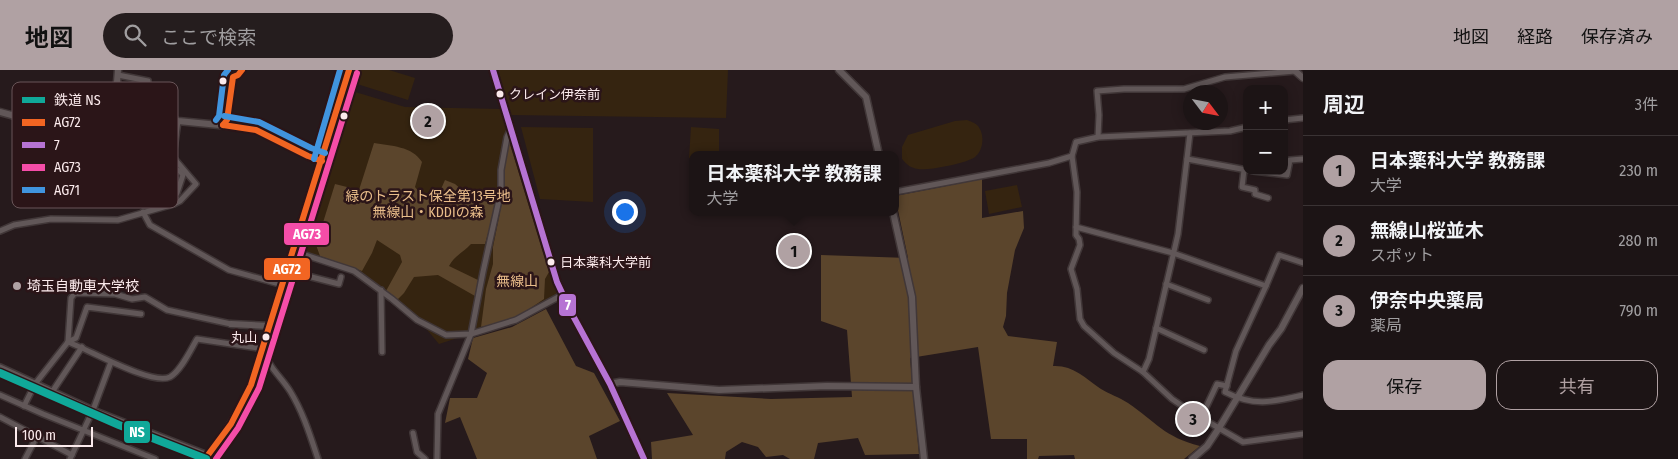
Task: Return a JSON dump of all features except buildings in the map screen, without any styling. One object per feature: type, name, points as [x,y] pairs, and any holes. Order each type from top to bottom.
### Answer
[{"type":"main road","points":[[207,457],[243,404],[251,385],[264,349],[349,70]]},
{"type":"street","points":[[493,70],[562,295],[610,384],[644,459]]},
{"type":"street","points":[[838,70],[866,97],[878,151]]},
{"type":"street","points":[[1098,137],[1097,90],[1124,88],[1184,89],[1225,77],[1294,71],[1303,78]]},
{"type":"street","points":[[118,72],[148,81]]},
{"type":"street","points":[[1288,120],[1303,118]]},
{"type":"street","points":[[178,121],[250,128],[322,161]]},
{"type":"street","points":[[437,459],[438,414],[472,334],[483,272],[501,191],[501,170],[507,137],[511,128]]},
{"type":"street","points":[[1243,128],[1230,131],[1098,137],[1076,142],[1072,156],[1077,192],[1076,235],[1080,239],[1080,244],[1072,269],[1080,319],[1084,326],[1114,352],[1143,372],[1172,399],[1243,442],[1247,443],[1303,434]]},
{"type":"street","points":[[1143,372],[1149,359],[1178,234],[1190,133]]},
{"type":"street","points":[[899,191],[1049,163],[1072,156]]},
{"type":"street","points":[[1187,159],[1243,169]]},
{"type":"street","points":[[1288,171],[1290,160],[1303,159]]},
{"type":"street","points":[[178,163],[196,184],[178,202]]},
{"type":"street","points":[[178,170],[183,175],[178,190]]},
{"type":"street","points":[[1245,175],[1242,187],[1255,190],[1255,194],[1268,198]]},
{"type":"street","points":[[0,231],[14,225],[51,219],[118,220],[158,208]]},
{"type":"street","points":[[143,212],[150,225],[229,270],[283,285]]},
{"type":"street","points":[[895,216],[912,297],[916,387],[924,459]]},
{"type":"street","points":[[1076,227],[1173,253],[1266,286]]},
{"type":"street","points":[[294,251],[354,271],[381,290],[417,320],[446,336],[472,334],[516,320],[562,295]]},
{"type":"street","points":[[1303,263],[1279,255],[1236,351],[1225,392],[1237,398],[1258,403],[1270,403],[1303,395]]},
{"type":"street","points":[[288,271],[339,284],[341,276]]},
{"type":"street","points":[[1166,284],[1208,300]]},
{"type":"street","points":[[1192,459],[1206,446],[1219,428],[1281,329],[1303,288]]},
{"type":"street","points":[[381,290],[382,352]]},
{"type":"street","points":[[68,342],[71,298],[75,293],[115,294],[132,300],[145,297],[167,310],[231,324],[270,326]]},
{"type":"street","points":[[24,406],[35,384],[68,342],[76,338],[87,307],[141,314]]},
{"type":"street","points":[[1156,328],[1204,350]]},
{"type":"street","points":[[68,342],[111,362],[160,379],[170,377],[183,364],[197,339],[264,349],[267,361],[289,390],[306,423],[318,459]]},
{"type":"street","points":[[52,392],[82,347]]},
{"type":"street","points":[[0,417],[71,457],[93,410],[111,362]]},
{"type":"street","points":[[0,368],[93,410],[207,457],[218,459]]},
{"type":"street","points":[[610,384],[620,382],[719,390],[827,386],[916,387]]},
{"type":"street","points":[[1201,418],[1217,384],[1227,386]]},
{"type":"street","points":[[0,395],[83,431],[155,459]]},
{"type":"street","points":[[413,433],[417,452],[425,459]]},
{"type":"street","points":[[25,459],[35,440]]},
{"type":"green space","points":[[361,70],[389,70],[415,78],[408,100],[357,84]]},
{"type":"green space","points":[[498,70],[728,70],[726,118],[510,115]]},
{"type":"green space","name":"緑のトラスト保全第13号地 無線山・KDDIの森","points":[[352,91],[405,107],[501,109],[558,294],[557,297],[546,301],[516,319],[439,344],[418,319],[357,272],[301,252]]},
{"type":"green space","points":[[967,120],[977,125],[981,132],[982,146],[975,157],[956,164],[923,169],[911,167],[902,159],[902,147],[908,135],[955,121]]},
{"type":"green space","points":[[521,127],[593,128],[593,202],[540,199]]},
{"type":"green space","points":[[691,127],[719,129],[719,151],[689,151]]},
{"type":"green space","name":"無線山","points":[[509,141],[549,272],[545,279],[544,299],[516,318],[481,327],[486,289],[493,264],[493,247],[504,192],[504,167]]},
{"type":"green space","points":[[374,143],[401,148],[418,157],[422,162],[415,187],[419,192],[434,196],[441,189],[445,180],[455,184],[463,191],[478,191],[496,205],[485,244],[471,244],[449,266],[478,280],[475,296],[438,275],[414,277],[397,300],[386,291],[402,262],[400,255],[377,240],[362,271],[320,256],[316,245],[335,184],[359,190]]},
{"type":"green space","points":[[982,179],[982,218],[1023,211],[1024,228],[1015,250],[1007,293],[1006,316],[1003,327],[1008,336],[1057,342],[1053,366],[1073,370],[1101,389],[1128,403],[1169,433],[1200,446],[1184,459],[1075,459],[1074,455],[1039,456],[1038,459],[1027,459],[1027,439],[991,439],[978,347],[910,358],[919,454],[865,455],[858,438],[818,443],[814,459],[790,459],[783,455],[766,457],[758,447],[742,442],[726,452],[725,459],[652,459],[651,442],[693,435],[667,393],[771,399],[852,397],[847,330],[821,321],[821,255],[908,258],[899,215],[899,195]]},
{"type":"green space","points":[[1017,185],[1022,207],[989,214],[985,191]]},
{"type":"green space","points":[[546,309],[576,366],[594,373],[620,421],[589,436],[597,459],[477,459],[460,417],[445,423],[450,398],[477,398],[487,373],[468,359],[473,338],[512,327]]},
{"type":"rail line","name":"NS","points":[[0,373],[119,425],[206,459]]},
{"type":"transit line","name":"AG71","points":[[216,120],[219,116],[224,75],[228,70]]},
{"type":"transit line","name":"AG72","points":[[223,125],[227,120],[233,77],[242,70]]},
{"type":"transit line","name":"AG71","points":[[314,159],[340,70]]},
{"type":"transit line","name":"AG72","points":[[205,459],[231,424],[251,385],[349,70]]},
{"type":"transit line","name":"7","points":[[493,70],[557,282],[610,384],[644,459]]},
{"type":"transit line","name":"AG73","points":[[216,459],[238,428],[259,388],[357,73]]},
{"type":"transit line","name":"AG71","points":[[224,116],[259,122],[325,153]]},
{"type":"transit line","name":"AG72","points":[[223,125],[256,130],[322,161]]},
{"type":"place","name":"クレイン伊奈前","points":[[500,94]]},
{"type":"place","name":"無線山桜並木","points":[[428,121]]},
{"type":"place","name":"日本薬科大学 教務課","points":[[794,251]]},
{"type":"place","name":"日本薬科大学前","points":[[551,262]]},
{"type":"place","name":"埼玉自動車大学校","points":[[17,286]]},
{"type":"place","name":"丸山","points":[[266,337]]},
{"type":"place","name":"伊奈中央薬局","points":[[1193,419]]}]
